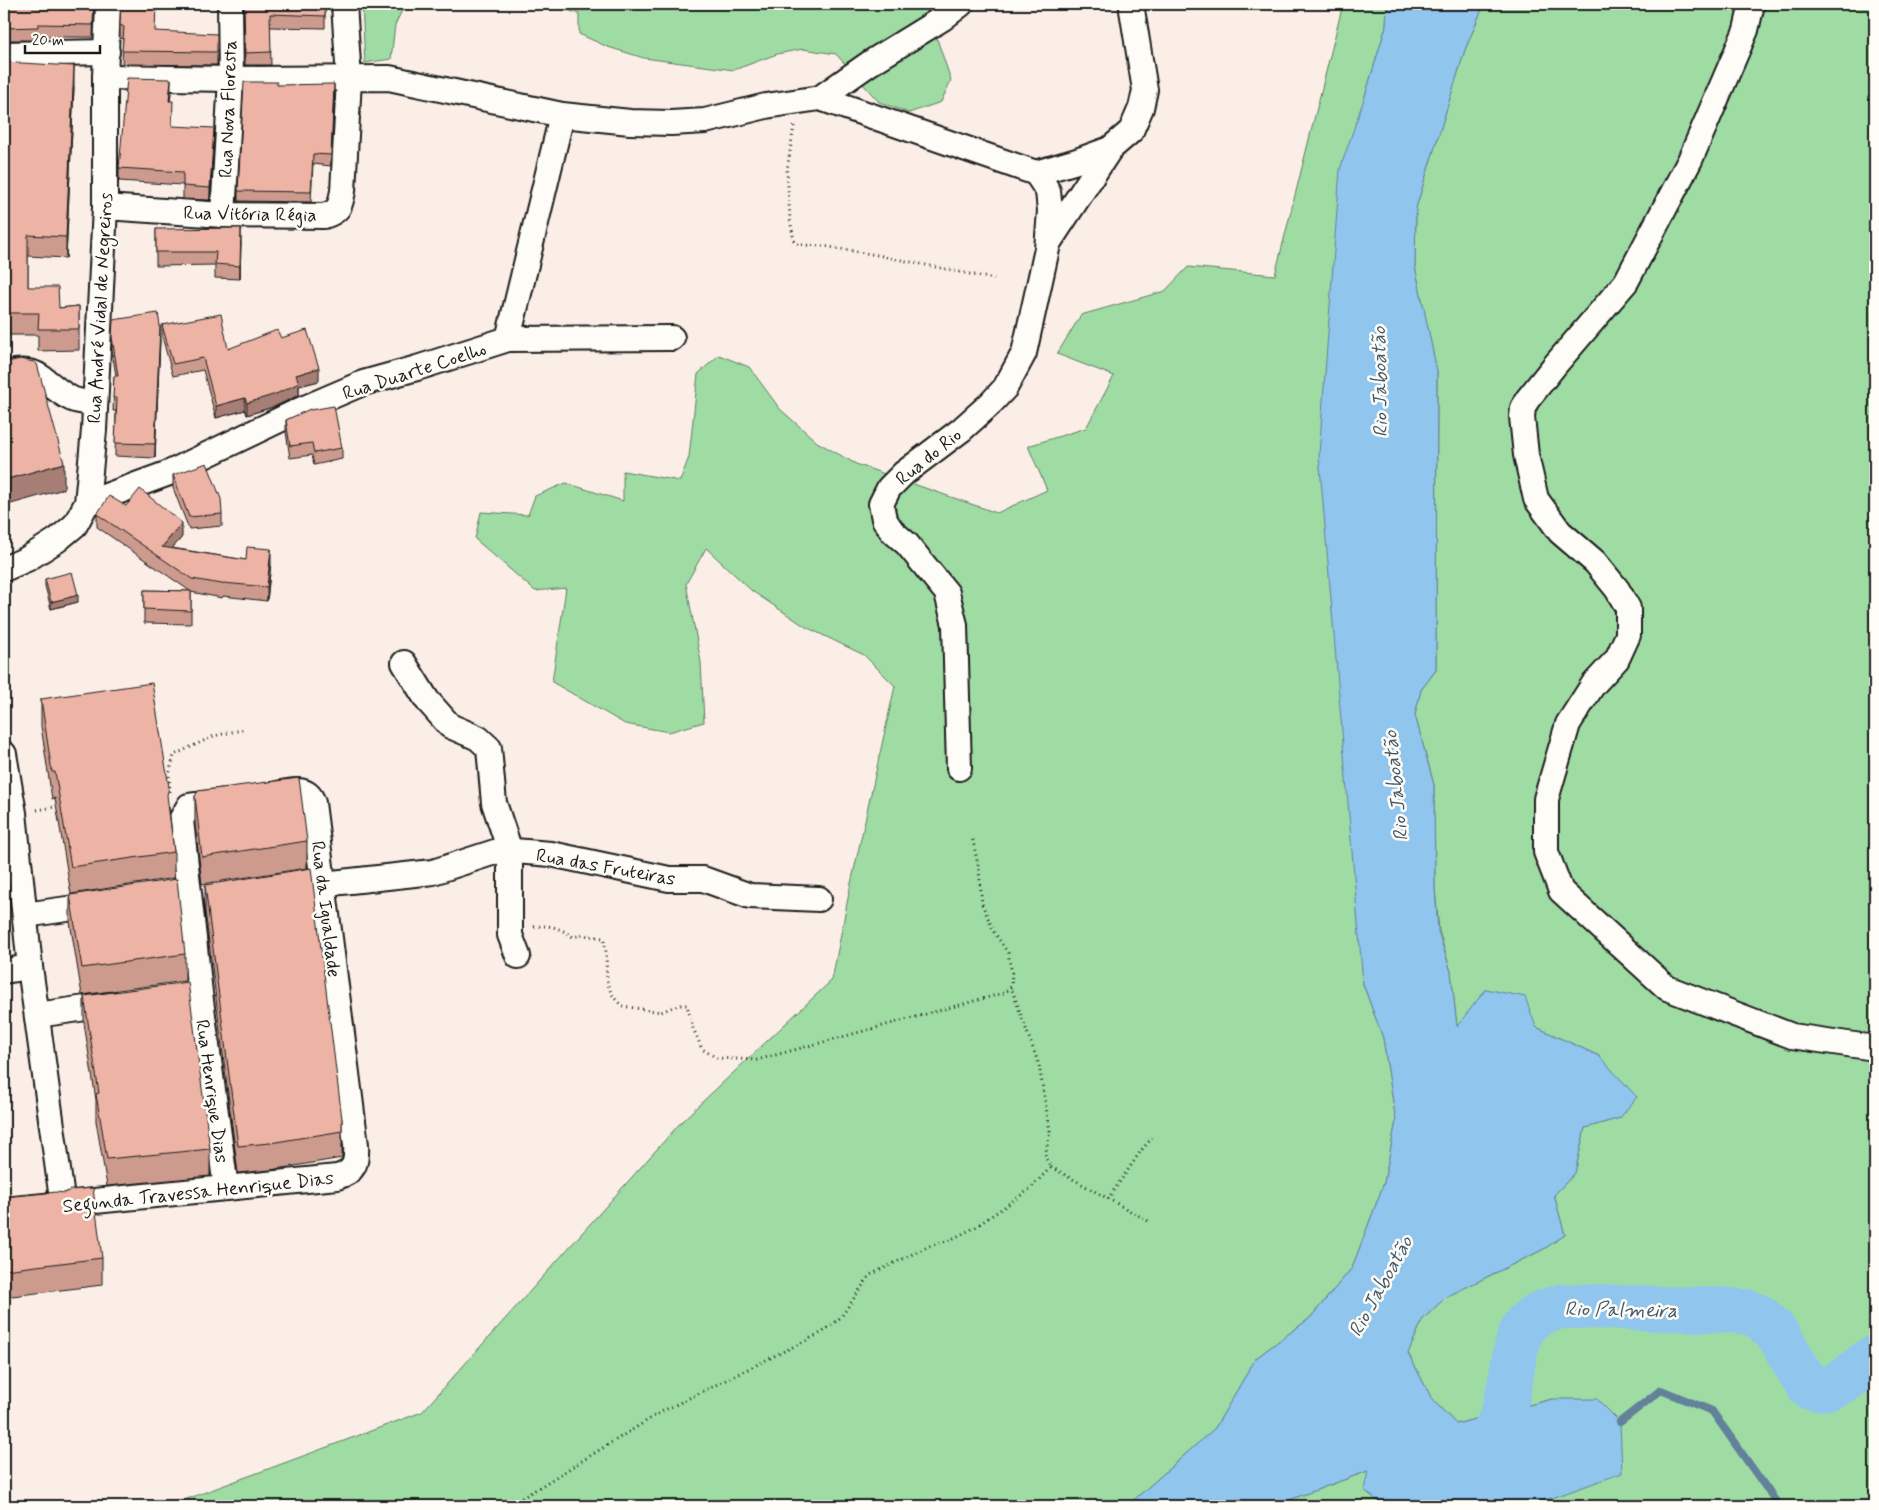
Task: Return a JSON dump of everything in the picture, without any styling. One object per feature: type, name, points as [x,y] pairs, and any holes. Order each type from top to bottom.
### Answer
[{"type":"street","name":"Rua André Vidal de Negreiros","points":[[5,564],[27,559],[58,540],[75,525],[87,503],[95,402],[105,208],[104,77],[108,4]]},
{"type":"street","name":"Rua Nova Floresta","points":[[223,215],[231,79],[230,4]]},
{"type":"street","name":"Rua Vitória Régia","points":[[105,208],[223,215],[324,216],[335,212],[340,206],[343,191],[348,79],[344,4]]},
{"type":"street","points":[[104,77],[231,79],[390,78],[562,115],[630,122],[671,123],[705,121],[820,98],[870,63],[943,18],[961,4]]},
{"type":"street","points":[[1047,245],[1110,149],[1131,131],[1141,108],[1145,90],[1133,18],[1133,4]]},
{"type":"street","points":[[1752,4],[1746,30],[1690,160],[1626,282],[1555,365],[1527,400],[1523,408],[1522,417],[1526,455],[1536,499],[1560,532],[1595,562],[1617,589],[1628,608],[1628,636],[1617,659],[1593,685],[1568,724],[1546,799],[1546,852],[1561,891],[1667,988],[1792,1036],[1875,1048]]},
{"type":"street","points":[[4,54],[106,52]]},
{"type":"street","points":[[820,98],[1036,173],[1110,149]]},
{"type":"street","points":[[508,339],[562,115]]},
{"type":"street","name":"Rua do Rio","points":[[959,768],[955,625],[947,593],[907,544],[892,531],[884,520],[881,504],[889,488],[904,473],[960,430],[990,404],[1004,388],[1024,353],[1047,245],[1050,211],[1048,192],[1036,173]]},
{"type":"street","name":"Rua Duarte Coelho","points":[[87,503],[170,473],[300,410],[364,383],[508,339],[672,338]]},
{"type":"street","points":[[4,374],[18,371],[35,373],[73,400],[95,402]]},
{"type":"street","name":"Rua das Fruteiras","points":[[404,663],[427,700],[450,726],[478,738],[489,748],[494,803],[510,851],[510,935],[518,956]]},
{"type":"street","points":[[4,754],[14,813],[30,967],[63,1206]]},
{"type":"street","name":"Rua da Igualdade","points":[[181,820],[189,806],[198,804],[299,791],[311,795],[317,882],[356,1146],[356,1161]]},
{"type":"street","name":"Rua Henrique Dias","points":[[181,820],[188,895],[190,994],[226,1188]]},
{"type":"street","name":"Rua das Fruteiras","points":[[317,882],[433,872],[501,850],[551,854],[669,879],[703,879],[750,896],[819,899]]},
{"type":"street","points":[[25,915],[121,901]]},
{"type":"street","points":[[4,971],[30,967]]},
{"type":"street","points":[[37,1015],[133,1002]]},
{"type":"street","name":"Segunda Travessa Henrique Dias","points":[[4,1210],[63,1206],[337,1177],[350,1172],[355,1166],[356,1161]]},
{"type":"path","points":[[784,104],[791,114],[794,124],[787,170],[790,219],[794,241],[801,245],[823,246],[877,255],[994,279]]},
{"type":"path","points":[[170,796],[170,775],[174,755],[214,736],[246,729]]},
{"type":"path","points":[[14,813],[64,805]]},
{"type":"path","points":[[972,836],[979,870],[982,904],[994,932],[1008,953],[1012,974],[1011,987],[1039,1065],[1050,1131],[1045,1157],[1051,1167],[1150,1222]]},
{"type":"path","points":[[510,929],[528,929],[545,925],[560,928],[573,937],[583,935],[603,938],[606,946],[608,983],[611,992],[622,1006],[660,1012],[678,1005],[687,1005],[693,1028],[702,1050],[717,1058],[757,1060],[1004,993],[1011,987]]},
{"type":"path","points":[[1108,1199],[1152,1138]]},
{"type":"path","points":[[509,1506],[661,1412],[822,1332],[841,1317],[870,1275],[921,1250],[950,1240],[974,1228],[1030,1189],[1051,1167]]},
{"type":"green space","points":[[362,4],[405,4],[395,25],[391,59],[365,63]]},
{"type":"green space","points":[[524,4],[925,4],[951,80],[941,102],[909,113],[879,102],[836,54],[803,49],[777,54],[734,70],[644,58],[608,47],[579,34],[579,14],[553,5]]},
{"type":"green space","points":[[1343,4],[1387,4],[1386,26],[1365,96],[1363,984],[1383,1038],[1396,1121],[1384,1183],[1352,1268],[1310,1318],[1256,1358],[1215,1428],[1127,1506],[168,1506],[422,1412],[683,1120],[832,980],[850,888],[895,686],[864,655],[806,627],[752,591],[706,548],[686,584],[701,662],[704,722],[669,732],[625,724],[552,682],[566,588],[535,591],[475,539],[481,512],[528,515],[535,496],[566,483],[623,501],[623,471],[680,481],[689,457],[698,374],[719,355],[749,367],[780,409],[817,442],[856,464],[997,513],[1047,490],[1028,446],[1086,428],[1114,376],[1057,354],[1081,315],[1165,291],[1188,267],[1275,275]]},
{"type":"green space","points":[[1484,4],[1875,4],[1875,1506],[1522,1506],[1555,1497],[1552,1399],[1456,1424],[1432,1399],[1408,1353],[1423,1319],[1446,1297],[1542,1250],[1565,1235],[1554,1195],[1575,1173],[1585,1128],[1620,1118],[1599,1056],[1536,1027],[1457,1027],[1451,972],[1439,931],[1435,888],[1434,785],[1415,715],[1421,690],[1436,670],[1437,372],[1415,266],[1416,208],[1465,50]]},
{"type":"green space","points":[[1368,1471],[1378,1501],[1377,1506],[1284,1506],[1289,1500]]},
{"type":"water","name":"Rio Jaboatão","points":[[1387,4],[1484,4],[1465,50],[1416,208],[1415,266],[1437,371],[1436,670],[1421,690],[1415,715],[1434,785],[1435,888],[1438,931],[1451,972],[1457,1026],[1486,989],[1525,997],[1536,1027],[1599,1056],[1637,1097],[1620,1118],[1585,1128],[1575,1173],[1554,1195],[1565,1235],[1542,1250],[1446,1297],[1423,1319],[1408,1353],[1432,1399],[1456,1424],[1552,1399],[1597,1399],[1620,1422],[1622,1473],[1555,1497],[1522,1506],[1377,1506],[1378,1501],[1364,1490],[1368,1471],[1289,1500],[1284,1506],[1127,1506],[1215,1428],[1256,1358],[1310,1318],[1352,1268],[1384,1183],[1396,1121],[1383,1038],[1363,984],[1319,455],[1340,169],[1386,26]]},
{"type":"building","points":[[4,4],[94,4],[93,25],[38,24],[38,27],[4,28]]},
{"type":"building","points":[[121,4],[156,4],[155,31],[217,34],[217,52],[122,51],[124,27],[120,25]]},
{"type":"building","points":[[244,4],[325,4],[325,16],[270,14],[271,52],[245,53]]},
{"type":"building","points":[[4,62],[74,66],[66,237],[28,235],[28,287],[58,287],[59,308],[79,306],[79,329],[38,329],[39,313],[4,313]]},
{"type":"building","points":[[127,78],[171,79],[169,101],[173,101],[172,126],[214,128],[210,188],[183,186],[183,172],[119,168]]},
{"type":"building","points":[[244,82],[277,82],[277,85],[334,84],[331,155],[313,154],[311,192],[238,191]]},
{"type":"building","points":[[241,228],[240,266],[215,264],[216,252],[156,252],[156,229]]},
{"type":"building","points":[[158,313],[160,326],[155,444],[115,443],[117,398],[113,398],[114,376],[118,376],[112,337],[113,320]]},
{"type":"building","points":[[221,314],[228,349],[277,330],[281,338],[307,330],[319,368],[296,375],[299,383],[276,394],[247,403],[245,398],[216,406],[203,358],[173,364],[162,325]]},
{"type":"building","points":[[20,359],[37,364],[64,463],[4,480],[4,363]]},
{"type":"building","points":[[334,406],[342,448],[314,453],[312,443],[290,446],[286,420],[310,409]]},
{"type":"building","points":[[207,463],[221,499],[222,514],[189,517],[173,475]]},
{"type":"building","points":[[140,489],[182,523],[162,547],[246,560],[247,547],[271,549],[267,587],[222,584],[192,579],[97,514],[109,496],[126,506]]},
{"type":"building","points":[[72,572],[78,595],[51,602],[45,579]]},
{"type":"building","points":[[144,590],[191,591],[191,611],[144,609]]},
{"type":"building","points":[[152,683],[169,787],[167,795],[174,852],[71,867],[55,772],[52,772],[41,699]]},
{"type":"building","points":[[299,778],[307,841],[202,857],[195,796],[198,791]]},
{"type":"building","points":[[311,868],[342,1131],[270,1143],[238,1146],[205,885]]},
{"type":"building","points":[[177,879],[185,954],[82,968],[70,895]]},
{"type":"building","points":[[188,982],[210,1149],[107,1159],[96,1094],[99,1093],[84,996]]},
{"type":"building","points":[[93,1188],[102,1258],[4,1270],[4,1197],[64,1193],[71,1190]]},
{"type":"waterway","name":"Rio Palmeira","points":[[1464,1456],[1478,1449],[1489,1439],[1497,1427],[1507,1398],[1518,1341],[1525,1325],[1540,1314],[1563,1306],[1748,1312],[1760,1317],[1773,1329],[1781,1339],[1809,1387],[1820,1388],[1837,1384],[1875,1357]]},
{"type":"waterway","points":[[1620,1422],[1661,1390],[1712,1411],[1779,1506]]}]
